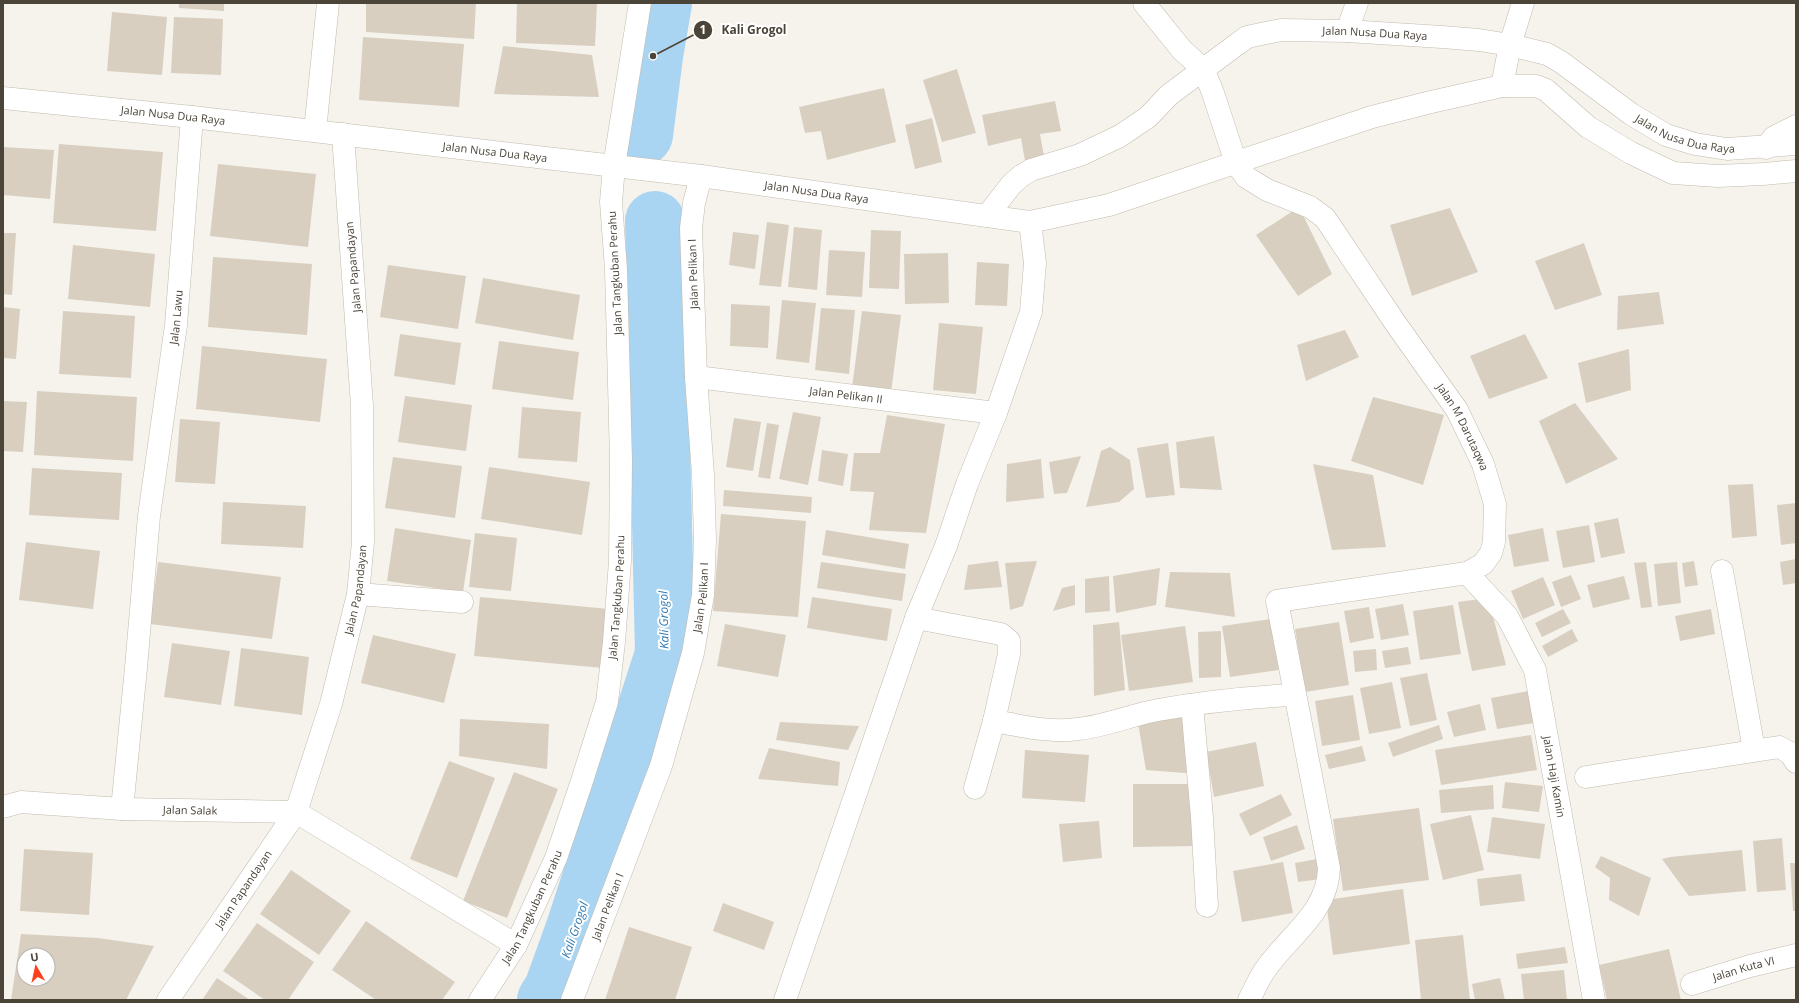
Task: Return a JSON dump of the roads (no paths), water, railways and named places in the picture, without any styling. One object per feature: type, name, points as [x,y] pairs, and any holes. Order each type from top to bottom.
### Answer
[{"type":"street","points":[[315,131],[328,3]]},
{"type":"street","name":"Jalan Tangkuban Perahu","points":[[480,1000],[516,945],[556,858],[581,784],[606,702],[614,642],[620,562],[621,461],[616,277],[611,202],[614,166],[640,3]]},
{"type":"street","points":[[1144,3],[1182,50],[1203,69],[1212,90],[1236,163]]},
{"type":"street","points":[[1347,31],[1357,3]]},
{"type":"street","points":[[1502,86],[1510,45],[1523,3]]},
{"type":"street","name":"Jalan Nusa Dua Raya","points":[[987,216],[1011,185],[1030,170],[1080,155],[1120,136],[1148,117],[1169,95],[1247,37],[1281,30],[1347,31],[1479,40],[1510,45],[1547,54],[1631,114],[1666,135],[1695,144],[1726,148],[1766,147],[1796,144]]},
{"type":"street","name":"Jalan Nusa Dua Raya","points":[[3,98],[192,117],[701,176],[1030,222],[1109,205],[1372,118],[1431,102],[1502,86],[1536,86],[1546,90],[1588,127],[1631,153],[1673,173],[1718,176],[1796,171]]},
{"type":"street","name":"Jalan Lawu","points":[[122,809],[149,516],[176,325],[192,117]]},
{"type":"street","points":[[1763,174],[1766,147],[1774,137],[1796,126]]},
{"type":"street","name":"Jalan Papandayan","points":[[168,1000],[296,812],[331,704],[358,594],[363,542],[362,406],[343,134]]},
{"type":"street","name":"Jalan M Darutaqwa","points":[[1236,163],[1246,177],[1256,184],[1310,207],[1325,218],[1396,324],[1457,410],[1483,464],[1495,504],[1494,542],[1491,553],[1484,564],[1467,573],[1277,601],[1294,694]]},
{"type":"street","name":"Jalan Pelikan I","points":[[572,1000],[661,766],[693,653],[703,596],[705,539],[703,475],[696,377],[692,216],[701,176]]},
{"type":"street","points":[[786,1000],[916,618],[946,546],[967,484],[996,412],[1032,312],[1035,263],[1030,222]]},
{"type":"street","name":"Jalan Pelikan II","points":[[696,377],[996,412]]},
{"type":"street","points":[[1722,571],[1754,750]]},
{"type":"street","name":"Jalan Haji Kamin","points":[[1467,573],[1507,616],[1535,670],[1594,1000]]},
{"type":"street","points":[[358,594],[462,602]]},
{"type":"street","points":[[916,618],[1001,634],[1007,638],[1010,647],[1009,654],[994,721],[975,788]]},
{"type":"street","points":[[994,721],[1030,728],[1058,730],[1078,729],[1157,710],[1294,694],[1329,868],[1329,881],[1326,892],[1307,922],[1266,970],[1249,1000]]},
{"type":"street","points":[[1192,705],[1202,817],[1207,906]]},
{"type":"street","points":[[1586,776],[1779,746],[1790,753],[1796,762]]},
{"type":"street","name":"Jalan Salak","points":[[3,807],[21,802],[122,809],[296,812]]},
{"type":"street","points":[[296,812],[516,945]]},
{"type":"street","name":"Jalan Kuta VI","points":[[1692,984],[1750,966],[1796,955]]},
{"type":"waterway","name":"Kali Grogol","points":[[643,135],[653,56],[662,3]]},
{"type":"waterway","name":"Kali Grogol","points":[[547,1000],[554,989],[576,928],[665,654],[655,221]]},
{"type":"place","name":"Kali Grogol","points":[[653,56]]}]
